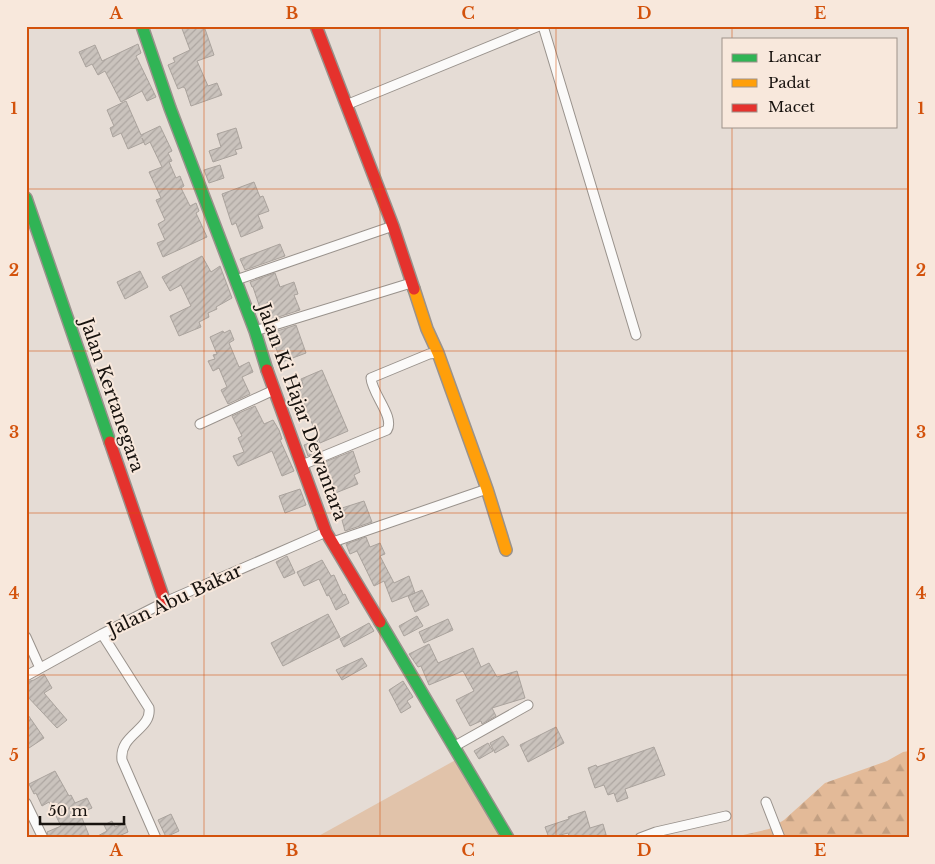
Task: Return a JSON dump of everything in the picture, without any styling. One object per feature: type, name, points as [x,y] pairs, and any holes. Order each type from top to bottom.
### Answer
[{"type":"street","name":"Jalan Ki Hajar Dewantara","points":[[142,26],[170,108],[255,331],[274,390],[326,532],[508,838]]},
{"type":"street","points":[[316,26],[393,226],[427,329],[438,353],[487,489],[506,550]]},
{"type":"street","points":[[346,105],[541,26],[636,335]]},
{"type":"street","name":"Jalan Kertanegara","points":[[26,198],[165,602]]},
{"type":"street","points":[[236,280],[393,226]]},
{"type":"street","points":[[255,331],[411,283]]},
{"type":"street","points":[[302,465],[387,430],[390,424],[389,419],[371,378],[429,354],[438,353]]},
{"type":"street","points":[[200,424],[274,390]]},
{"type":"street","points":[[333,542],[487,489]]},
{"type":"street","name":"Jalan Abu Bakar","points":[[26,676],[165,602],[326,532]]},
{"type":"street","points":[[102,634],[148,708],[150,715],[147,721],[126,742],[122,750],[122,760],[156,838]]},
{"type":"street","points":[[26,637],[40,668]]},
{"type":"street","points":[[455,746],[528,705]]},
{"type":"street","points":[[766,802],[780,838]]},
{"type":"street","points":[[26,803],[43,838]]},
{"type":"street","points":[[640,838],[660,831],[726,816]]},
{"type":"green space","points":[[909,751],[909,838],[730,838],[769,829],[784,820],[825,783],[887,761],[903,752]]},
{"type":"shaded area","points":[[461,757],[508,838],[315,838]]},
{"type":"building","points":[[181,26],[204,26],[214,55],[197,61],[208,86],[217,83],[222,95],[191,106],[185,88],[178,89],[168,65],[175,62],[173,58],[190,50]]},
{"type":"building","points":[[138,44],[141,53],[136,56],[156,97],[147,101],[142,91],[121,102],[105,71],[98,75],[92,64],[86,67],[79,52],[95,45],[102,61]]},
{"type":"building","points":[[126,101],[141,135],[160,126],[172,151],[168,153],[172,161],[169,162],[176,178],[180,176],[184,186],[181,188],[190,206],[196,203],[199,211],[196,213],[207,237],[163,257],[157,243],[165,240],[158,224],[165,220],[156,200],[161,198],[149,172],[162,167],[150,142],[145,145],[144,142],[128,149],[121,133],[113,137],[110,128],[114,126],[107,110]]},
{"type":"building","points":[[236,128],[242,148],[235,150],[237,154],[213,162],[209,151],[221,147],[217,134]]},
{"type":"building","points":[[220,165],[224,178],[209,183],[204,170]]},
{"type":"building","points":[[254,182],[260,197],[263,196],[269,211],[258,215],[263,228],[241,237],[236,223],[232,225],[222,194]]},
{"type":"building","points":[[280,244],[285,256],[245,270],[240,259]]},
{"type":"building","points":[[202,256],[211,272],[220,266],[232,298],[208,313],[209,317],[199,322],[201,327],[179,336],[170,316],[191,306],[181,285],[170,291],[162,277]]},
{"type":"building","points":[[140,271],[148,287],[125,299],[117,282]]},
{"type":"building","points":[[275,273],[280,287],[294,282],[298,294],[294,295],[300,310],[266,321],[250,282]]},
{"type":"building","points":[[296,325],[306,353],[282,362],[268,334]]},
{"type":"building","points":[[230,330],[234,340],[229,343],[239,367],[249,362],[253,372],[242,377],[250,394],[228,404],[221,390],[227,387],[219,368],[213,371],[208,361],[215,359],[213,355],[217,354],[210,337]]},
{"type":"building","points":[[322,370],[348,431],[320,443],[311,421],[308,422],[303,409],[306,408],[297,386],[303,384],[301,379]]},
{"type":"building","points":[[255,406],[264,424],[273,420],[279,430],[282,439],[280,440],[294,471],[282,476],[272,451],[238,466],[233,456],[244,452],[238,438],[242,436],[232,416]]},
{"type":"building","points":[[317,440],[321,450],[308,456],[304,445]]},
{"type":"building","points":[[353,451],[360,472],[354,475],[358,484],[333,494],[323,472],[321,473],[317,465]]},
{"type":"building","points":[[300,489],[306,505],[285,513],[279,496]]},
{"type":"building","points":[[364,501],[372,522],[345,531],[339,509]]},
{"type":"building","points":[[366,537],[370,547],[380,543],[385,554],[380,556],[394,583],[409,576],[415,593],[392,602],[384,581],[374,586],[357,551],[350,554],[346,544]]},
{"type":"building","points":[[287,556],[295,573],[284,578],[276,562]]},
{"type":"building","points":[[322,560],[331,576],[334,575],[343,595],[345,594],[349,603],[336,610],[319,579],[304,586],[297,572]]},
{"type":"building","points":[[422,590],[429,605],[415,612],[408,596]]},
{"type":"building","points":[[328,614],[340,637],[283,666],[271,643]]},
{"type":"building","points":[[417,616],[423,626],[404,636],[399,626]]},
{"type":"building","points":[[448,619],[453,630],[424,643],[419,632]]},
{"type":"building","points":[[369,623],[374,631],[344,647],[340,639]]},
{"type":"building","points":[[429,644],[438,663],[473,648],[481,667],[489,663],[497,677],[517,671],[525,698],[492,708],[496,716],[482,724],[481,721],[470,726],[456,700],[474,691],[463,671],[429,685],[421,666],[418,667],[409,654]]},
{"type":"building","points":[[362,658],[367,666],[342,680],[336,670]]},
{"type":"building","points":[[44,674],[52,688],[44,693],[67,720],[57,728],[26,695],[26,682]]},
{"type":"building","points":[[403,681],[413,697],[407,701],[411,707],[401,713],[389,690]]},
{"type":"building","points":[[26,712],[44,738],[26,750]]},
{"type":"building","points":[[556,727],[564,743],[528,762],[520,745]]},
{"type":"building","points":[[503,736],[509,745],[495,753],[490,743]]},
{"type":"building","points":[[488,743],[493,751],[479,759],[474,751]]},
{"type":"building","points":[[654,747],[665,775],[625,789],[628,798],[617,802],[614,793],[608,795],[604,785],[595,788],[588,768],[596,765],[597,767]]},
{"type":"building","points":[[55,771],[75,803],[87,798],[92,808],[80,813],[90,838],[49,838],[47,832],[61,826],[49,802],[42,806],[29,784]]},
{"type":"building","points":[[585,811],[590,828],[603,824],[607,838],[570,838],[568,833],[549,838],[545,827]]},
{"type":"building","points":[[171,814],[179,831],[166,837],[158,820]]},
{"type":"building","points":[[112,821],[115,827],[125,823],[128,832],[119,836],[120,838],[94,838],[107,831],[104,825]]},
{"type":"traffic: fast","points":[[142,26],[170,108],[255,331],[267,370]]},
{"type":"traffic: fast","points":[[26,198],[110,442]]},
{"type":"traffic: fast","points":[[380,622],[508,838]]},
{"type":"traffic: slow","points":[[414,289],[427,329],[438,353],[487,489],[506,550]]},
{"type":"traffic: jam","points":[[316,26],[393,226],[414,289]]},
{"type":"traffic: jam","points":[[267,370],[326,532],[380,622]]},
{"type":"traffic: jam","points":[[110,442],[165,602]]}]
